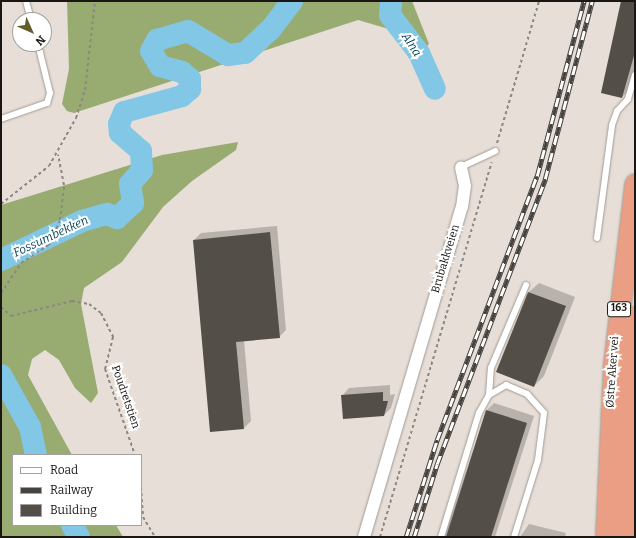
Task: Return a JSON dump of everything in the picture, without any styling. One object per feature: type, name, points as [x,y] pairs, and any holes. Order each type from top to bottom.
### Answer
[{"type":"highway","name":"Østre Aker vei","points":[[606,537],[609,435],[618,311],[635,184]]},
{"type":"highway","name":"Østre Aker vei","points":[[623,537],[635,317]]},
{"type":"highway","name":"163","points":[[592,537],[595,495],[609,435]]},
{"type":"street","name":"Brubakkveien","points":[[364,537],[462,207],[465,186],[461,166]]},
{"type":"lane","points":[[26,1],[29,12]]},
{"type":"lane","points":[[1,119],[47,103],[50,93],[40,52]]},
{"type":"lane","points":[[597,238],[612,125],[618,111],[628,99],[635,75]]},
{"type":"lane","name":"Brubakkveien","points":[[461,166],[495,151]]},
{"type":"lane","points":[[441,537],[479,413],[489,395],[492,368],[526,285]]},
{"type":"lane","points":[[489,395],[506,385],[517,388],[544,413],[538,460],[514,537]]},
{"type":"path","points":[[1,204],[26,187],[58,155],[82,104],[95,1]]},
{"type":"path","points":[[380,537],[539,1]]},
{"type":"path","points":[[1,293],[21,263],[49,245],[60,220],[64,185],[58,155]]},
{"type":"path","name":"Poudretstien","points":[[1,307],[12,316],[72,301],[89,304],[101,313],[113,337],[105,369],[135,454]]},
{"type":"path","points":[[142,517],[154,537]]},
{"type":"green space","points":[[67,1],[412,1],[429,44],[423,50],[406,34],[358,20],[74,113],[67,111],[62,104],[69,69]]},
{"type":"green space","points":[[238,142],[236,150],[192,181],[163,207],[122,262],[84,288],[81,304],[98,393],[91,403],[75,388],[59,360],[45,350],[32,359],[28,375],[71,454],[12,454],[12,526],[117,526],[123,537],[1,537],[1,205],[162,155]]},
{"type":"building","points":[[621,1],[635,1],[635,52],[622,98],[601,93]]},
{"type":"building","points":[[270,232],[280,338],[236,342],[244,429],[210,432],[193,240]]},
{"type":"building","points":[[528,292],[566,306],[534,387],[496,372]]},
{"type":"building","points":[[383,392],[383,401],[388,401],[384,416],[343,419],[341,395]]},
{"type":"building","points":[[486,410],[527,423],[491,537],[446,537]]},
{"type":"waterway","name":"Fossumbekken","points":[[1,260],[82,221],[107,214],[117,218],[133,203],[130,184],[142,170],[141,151],[120,133],[119,124],[124,112],[182,96],[190,89],[190,79],[182,72],[160,66],[151,51],[157,40],[188,31],[228,55],[245,53],[271,29],[292,1]]},
{"type":"waterway","name":"Alna","points":[[391,1],[390,15],[419,53],[435,89]]},
{"type":"waterway","name":"Fossumbekken","points":[[1,375],[30,427],[36,454]]},
{"type":"waterway","name":"Fossumbekken","points":[[73,526],[79,537]]},
{"type":"railway","points":[[406,537],[437,440],[537,176],[584,1]]},
{"type":"railway","points":[[414,537],[437,464],[545,179],[592,1]]}]
